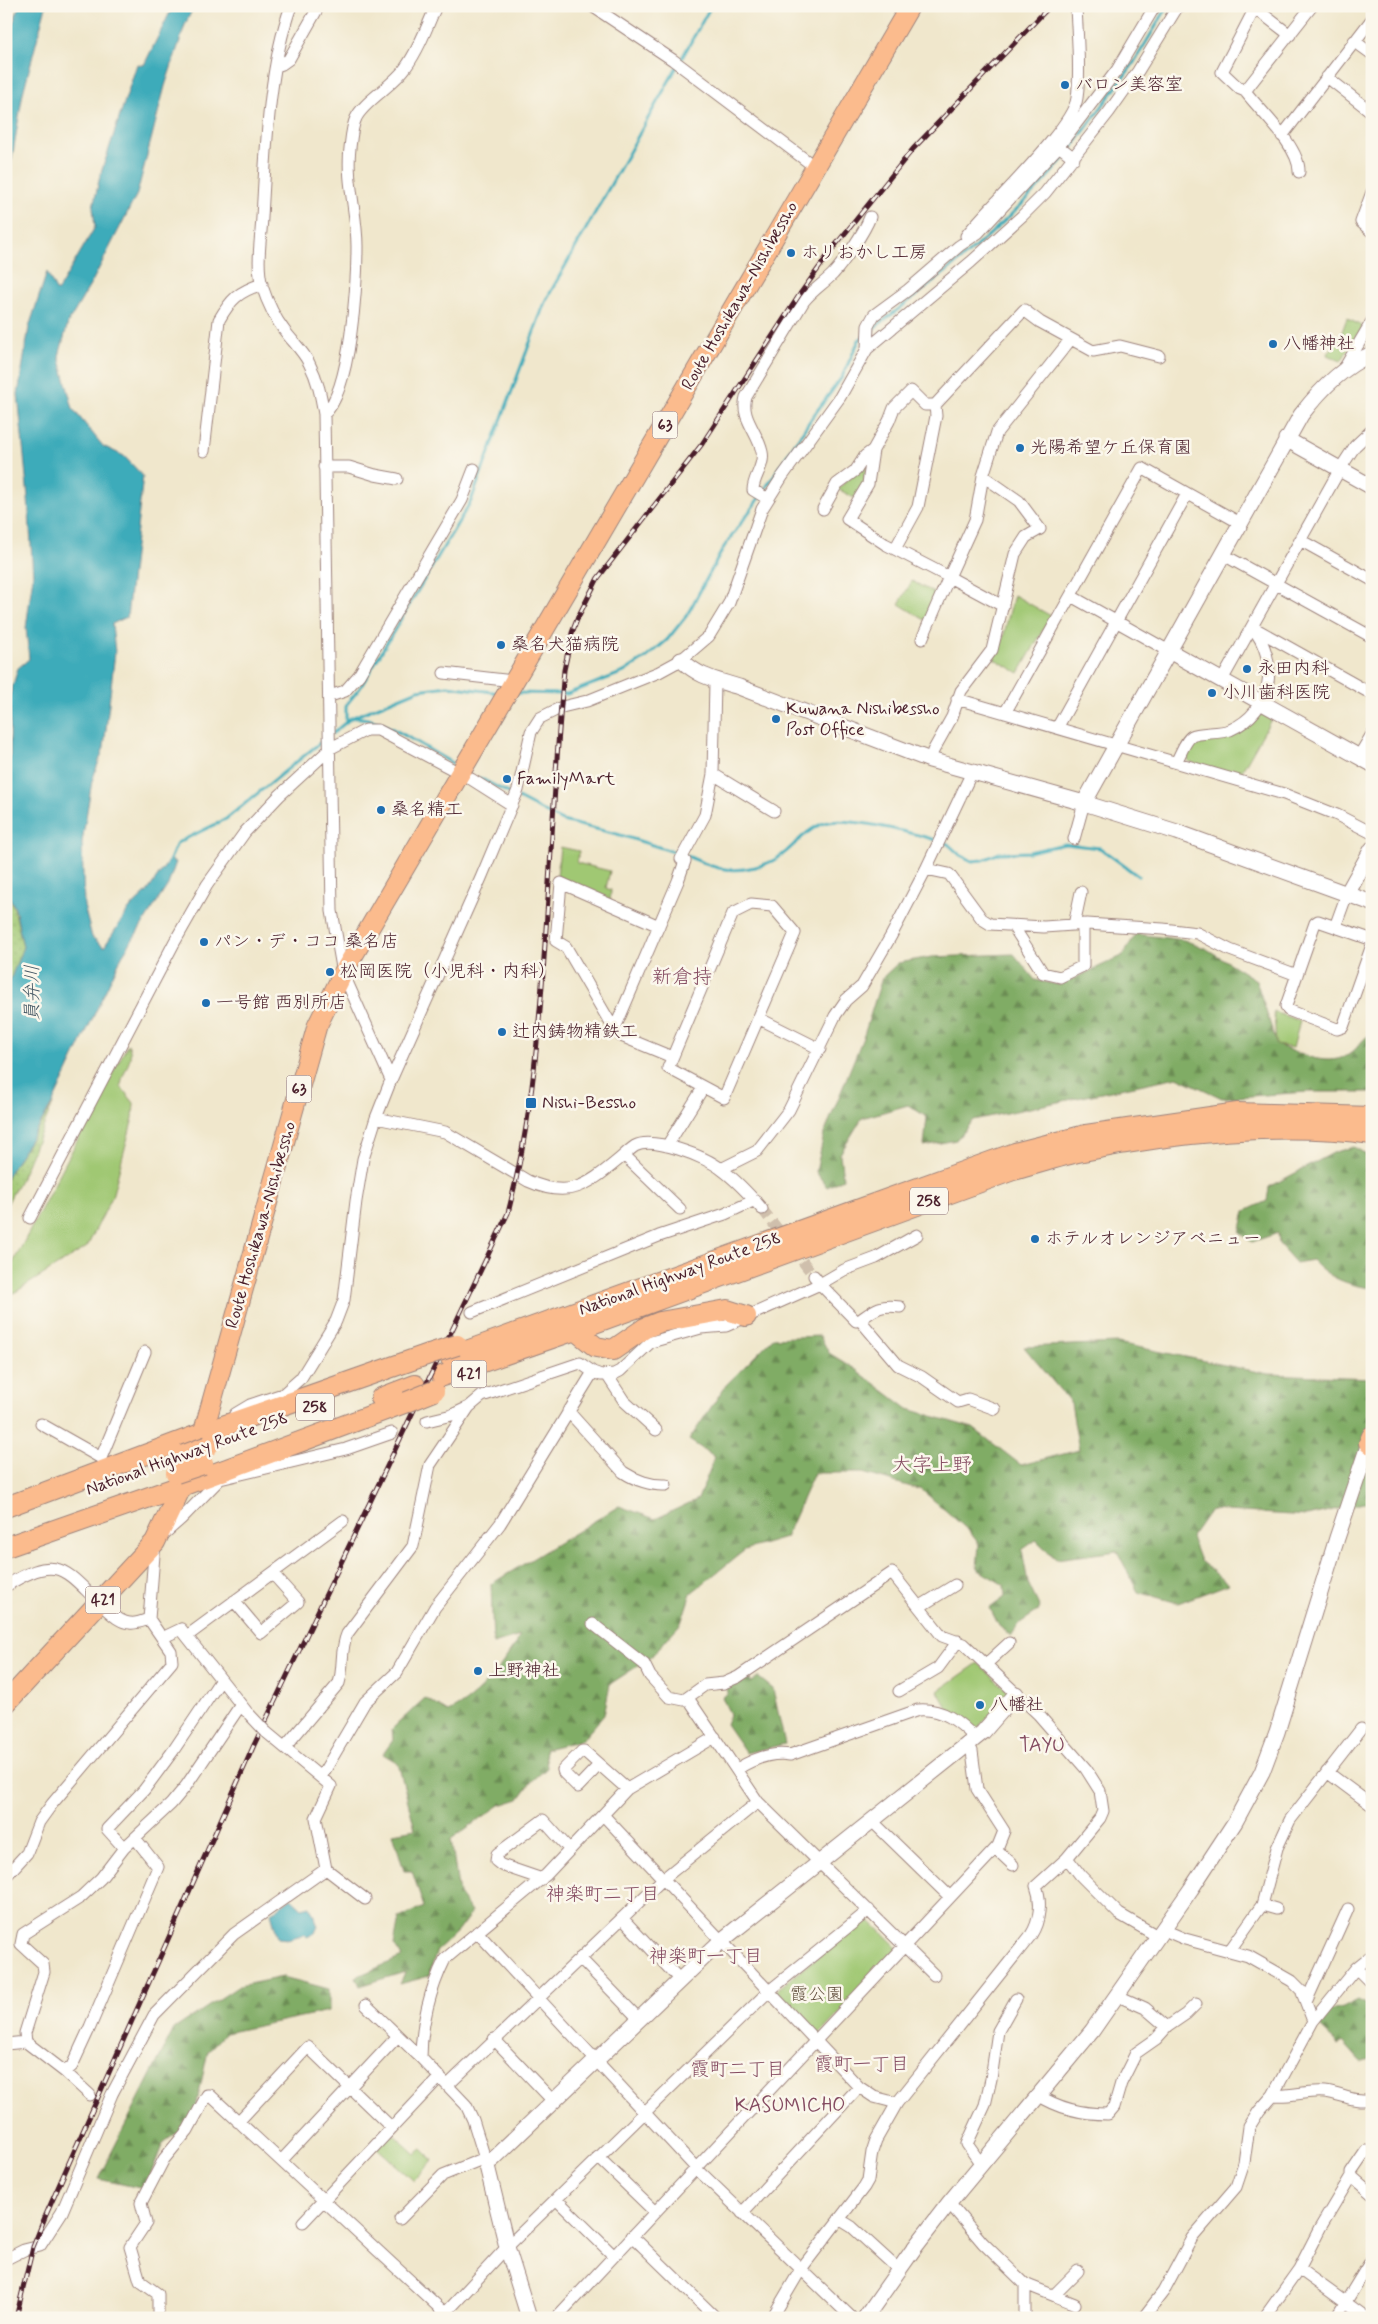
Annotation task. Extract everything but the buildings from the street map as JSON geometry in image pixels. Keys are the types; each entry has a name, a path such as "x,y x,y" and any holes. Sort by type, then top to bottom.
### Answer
{"highway":[{"name":"National Highway Route 258","path":"418,1377 438,1384 504,1346 1006,1156 1086,1134 1238,1113 1372,1117"},
{"name":"National Highway Route 258","path":"6,1534 181,1471 205,1448 418,1377 453,1351 504,1346 575,1330 1013,1170 1082,1151 1220,1132 1345,1130 1372,1134"},
{"path":"1345,1130 1372,1143"},
{"path":"575,1330 596,1348 613,1350 645,1328 660,1322 727,1310 746,1316"},
{"path":"6,1546 181,1471 418,1377"},
{"path":"6,1507 104,1464 205,1448"},
{"name":"421","path":"6,1703 100,1604 155,1542 181,1471 205,1448"},
{"name":"National Highway Route 258","path":"6,1519 181,1471"}],"main road":[{"name":"Route Hoshikawa-Nishibessho","path":"205,1448 315,1035 343,973 910,6"}],"street":[{"path":"291,6 283,28 276,66 265,160 260,265 262,284 270,306 283,329 309,362 319,384 324,414 331,748 332,911 343,973 390,1080"},
{"path":"276,66 289,59 319,6"},
{"path":"324,414 330,409 338,393 346,361 354,300 357,245 349,169 350,148 356,118 406,68 419,46 436,6"},
{"path":"592,6 679,65 815,167"},
{"path":"959,246 980,219 1046,148 1070,114 1077,99 1076,6"},
{"path":"867,346 868,326 874,315 908,290 959,246 978,233 1060,147 1117,70 1155,6"},
{"path":"205,1448 250,1405 283,1394 301,1378 329,1334 344,1300 363,1159 376,1118 390,1080 482,878 518,791 531,732 540,718 562,707 587,701 659,672 681,660 709,636 720,619 738,580 762,509 828,416 867,346 1022,216 1120,98 1178,6"},
{"path":"1245,91 1312,6"},
{"path":"1290,35 1255,8 1222,72 1240,89 1245,91 1282,136 1297,156 1299,172"},
{"path":"1282,136 1372,19"},
{"path":"1354,41 1372,54"},
{"path":"1327,77 1369,110 1372,106"},
{"path":"1060,147 1072,157"},
{"path":"1372,192 1361,222 1372,232"},
{"path":"768,499 753,490 753,485 762,464 762,452 745,414 744,404 746,397 804,301 812,290 833,274 862,234 870,217"},
{"path":"204,451 218,320 228,303 243,290 262,284"},
{"path":"934,405 1024,310 1040,322 1094,351 1120,346 1159,356"},
{"path":"1344,370 1372,321"},
{"path":"922,640 975,520 983,476 997,432 1071,339"},
{"path":"1074,839 1084,803 1286,439 1309,404 1344,370 1356,361 1372,354"},
{"path":"934,405 925,404 911,391 894,408 873,450 868,484 847,519 895,549 1003,606"},
{"path":"895,549 918,507 936,416 934,405"},
{"path":"1222,680 1340,469 1355,446 1372,430"},
{"path":"1286,439 1372,487"},
{"path":"823,508 837,484 856,470 865,456 873,450"},
{"path":"324,468 349,467 397,479"},
{"path":"1006,713 1142,468 1240,523"},
{"path":"330,696 345,691 359,674 462,500 474,469"},
{"path":"930,760 952,717 957,699 992,650 1015,554 1026,537 1040,529 1019,502 983,476"},
{"path":"1057,728 1187,494"},
{"path":"1300,540 1372,580"},
{"path":"1222,554 1372,637"},
{"path":"1071,596 1365,760 1372,734"},
{"path":"1252,627 1372,694"},
{"path":"1176,762 1190,738 1194,735 1211,734 1231,729 1250,716 1260,702 1268,686 1269,665 1263,641 1252,627"},
{"path":"681,660 691,669 715,682 738,687 930,760 1084,803 1177,832 1372,903"},
{"path":"444,673 513,682"},
{"path":"615,1028 659,926 683,857 705,815 714,774 715,682"},
{"path":"957,699 1289,796 1337,815 1372,833"},
{"path":"30,1218 92,1095 207,885 245,832 279,796 331,748 366,730 378,730 463,770 470,779 512,804"},
{"path":"721,1169 757,1151 789,1110 835,1016 846,1000 862,986 926,869 972,772"},
{"path":"714,774 774,811"},
{"path":"1335,927 1346,894 1372,849"},
{"path":"926,869 949,874 985,922 990,924 1044,927 1079,924 1163,928 1197,933 1230,950 1297,975"},
{"path":"659,926 561,883 556,941 566,947 621,1036 672,1057"},
{"path":"1012,926 1043,973 1060,977 1083,966 1079,924 1081,892"},
{"path":"751,904 772,906 795,933 724,1098 668,1068 672,1057 734,913 751,904"},
{"path":"1318,921 1370,939 1372,944 1343,1027 1337,1029 1288,1010 1286,1006 1314,924 1318,921"},
{"path":"758,1018 820,1049"},
{"path":"667,1146 703,1088"},
{"path":"376,1118 445,1132 528,1181 550,1188 572,1190 582,1186 594,1180 624,1155 642,1144 652,1143 667,1146 709,1161 721,1169 758,1204 659,1236 472,1312"},
{"path":"624,1155 680,1209"},
{"path":"285,1747 339,1683 342,1670 342,1649 347,1634 414,1546 430,1465 470,1407 482,1396 580,1363 601,1376 620,1371 651,1342 701,1328 726,1326 817,1280 876,1258 917,1235"},
{"path":"817,1280 856,1320 860,1320 898,1365 922,1377 958,1402 968,1398 995,1409"},
{"path":"860,1320 876,1308 886,1305 900,1307"},
{"path":"41,1424 104,1464 145,1352"},
{"path":"321,1777 365,1702 397,1672 435,1607 500,1524 593,1372"},
{"path":"607,1375 624,1401 656,1430"},
{"path":"428,1421 452,1415 470,1407"},
{"path":"568,1411 623,1472 658,1486 666,1485"},
{"path":"6,1876 27,1853 39,1822 52,1804 172,1662 171,1651 148,1619 155,1542 181,1519 220,1479 346,1449 392,1433"},
{"path":"865,2318 898,2270 949,2203 1118,1996 1235,1822 1262,1772 1277,1732 1337,1538 1371,1444"},
{"path":"187,1636 343,1521"},
{"path":"6,1586 28,1572 50,1568 69,1573 100,1604 125,1622 132,1624 148,1619"},
{"path":"593,1624 644,1664 650,1676 669,1697 679,1700 688,1698 704,1686 724,1683 738,1677 892,1573 942,1636 964,1644 1038,1714 1086,1769 1100,1791 1103,1811 1100,1818 1067,1858 1036,1886 1039,1907 1032,1935 897,2103 874,2146 868,2180 801,2269 772,2318"},
{"path":"234,1601 261,1633 298,1602 273,1574"},
{"path":"919,1607 955,1585"},
{"path":"162,1638 181,1628 244,1710 266,1732 331,1786 316,1818 326,1869 365,1899"},
{"path":"900,1691 938,1668 958,1641"},
{"path":"985,1665 1009,1642"},
{"path":"124,1848 106,1829 144,1790 173,1751 220,1680"},
{"path":"400,2219 448,2172 485,2160 492,2160 721,1940 971,1741 992,1723 1016,1694"},
{"path":"688,1698 758,1802 934,1975"},
{"path":"26,2042 25,2033 44,1972 43,1964 21,1944 24,1934 82,1897 102,1878 124,1848 171,1804 244,1710"},
{"path":"556,2318 996,1849 1004,1831 977,1789 971,1741 967,1730 935,1710 918,1710 790,1755 777,1753 746,1763 737,1769"},
{"path":"1230,1950 1262,1905 1284,1830 1361,1729"},
{"path":"421,2058 423,2026 439,1972 448,1956 542,1879 604,1816 627,1789 715,1737"},
{"path":"599,1765 627,1789"},
{"path":"1327,1772 1370,1804"},
{"path":"303,2222 392,2128 494,2039 663,1879 758,1802"},
{"path":"604,1816 859,2087 874,2097 897,2103"},
{"path":"542,1879 500,1865 496,1861 497,1854 543,1820 570,1850"},
{"path":"871,1820 950,1897"},
{"path":"65,2072 72,2066 90,2027 158,1867 136,1838"},
{"path":"996,1849 1013,1865"},
{"path":"1067,1858 1119,1914 1162,1933 1248,1956 1292,1981 1301,1990 1313,2021"},
{"path":"6,2259 24,2250 40,2246 62,2212 112,2094 154,2015 234,1934 326,1869"},
{"path":"1262,1905 1276,1909"},
{"path":"1306,2002 1348,1909"},
{"path":"158,2318 158,2294 140,2281 130,2247 146,2223 141,2202 164,2159 188,2130 207,2095 210,2095 282,2160 443,2315 507,2247 769,1991 869,1910"},
{"path":"622,1918 680,1980"},
{"path":"477,1932 696,2168 852,2318"},
{"path":"1143,2318 1163,2292 1192,2238 1236,2187 1244,2163 1250,2127 1259,2111 1273,2095 1313,2021 1356,1968 1372,1955"},
{"path":"580,1958 639,2019"},
{"path":"1356,1968 1372,1984"},
{"path":"1118,1996 1145,2008 1167,2027"},
{"path":"982,2164 967,2144 985,2105 998,2031 1016,1999"},
{"path":"1038,2096 1056,2105 1095,2114 1108,2114 1114,2107 1121,2083 1136,2053 1156,2039 1167,2027 1186,2014 1196,2004"},
{"path":"366,2005 460,2097 470,2111 485,2160 507,2247 529,2318"},
{"path":"282,2160 397,2037"},
{"path":"494,2039 554,2102"},
{"path":"6,2044 26,2042 65,2072 90,2095"},
{"path":"238,2122 308,2047 392,2128"},
{"path":"742,2212 859,2087"},
{"path":"1273,2095 1282,2096 1317,2091 1328,2092 1355,2100 1372,2099"},
{"path":"1264,2318 1300,2269 1320,2228 1351,2173 1366,2151"},
{"path":"598,2157 655,2212"},
{"path":"1351,2176 1372,2194"},
{"path":"556,2199 614,2256"},
{"path":"949,2203 982,2242 1025,2284 1038,2291 1076,2304"},
{"path":"839,2219 852,2228 898,2270"},
{"path":"632,2236 709,2315"},
{"path":"1336,2318 1372,2259"},
{"path":"1300,2269 1367,2318"},
{"path":"1054,2295 1078,2271"},
{"path":"1025,2284 1025,2318"}],"green space":[{"path":"1347,318 1363,327 1341,361 1327,355 1340,337"},
{"path":"867,461 864,483 854,498 838,489"},
{"path":"912,581 936,594 925,620 899,604"},
{"path":"1014,595 1051,616 1019,673 993,658 1002,642"},
{"path":"1265,712 1273,716 1239,776 1189,762 1186,755 1194,742 1222,738"},
{"path":"560,847 579,851 577,863 610,871 606,888 611,890 610,902 557,876"},
{"path":"6,891 14,908 23,947 6,990"},
{"path":"1136,934 1184,940 1207,949 1256,980 1277,1045 1314,1058 1334,1060 1352,1052 1372,1034 1372,1092 1307,1092 1222,1098 1177,1077 973,1120 956,1140 924,1146 927,1117 908,1105 862,1118 840,1154 843,1179 827,1187 816,1172 824,1134 864,1035 882,978 898,963 931,957 1014,954 1035,980 1060,985 1122,956"},
{"path":"1274,1012 1300,1021 1293,1048 1276,1045"},
{"path":"128,1044 130,1055 121,1087 134,1103 133,1118 112,1197 87,1247 6,1298 6,1276"},
{"path":"53,1104 24,1172 6,1206 6,1178"},
{"path":"1354,1147 1366,1154 1372,1167 1372,1288 1339,1280 1325,1272 1312,1260 1296,1263 1279,1244 1278,1233 1252,1242 1240,1233 1245,1211 1267,1201 1269,1187 1335,1152"},
{"path":"820,1336 829,1353 855,1369 908,1409 973,1428 1021,1465 1079,1450 1071,1403 1024,1347 1118,1343 1268,1374 1372,1378 1372,1501 1307,1516 1210,1510 1191,1537 1200,1561 1229,1584 1178,1603 1138,1592 1117,1551 1056,1559 1036,1540 1022,1550 1028,1583 1040,1608 1020,1623 1011,1636 999,1626 990,1608 1005,1597 1004,1585 977,1569 979,1544 969,1531 922,1490 863,1473 814,1473 785,1538 745,1550 691,1593 681,1623 650,1658 610,1684 604,1715 582,1740 545,1749 547,1768 532,1781 519,1799 500,1805 451,1839 459,1894 472,1912 457,1932 437,1950 429,1976 400,1984 405,1972 360,1986 356,1977 402,1957 394,1945 399,1918 424,1907 412,1871 404,1871 393,1833 415,1829 398,1763 383,1754 393,1740 392,1729 425,1698 448,1712 460,1706 489,1680 520,1636 493,1644 491,1584 619,1506 655,1519 698,1499 715,1457 689,1440 726,1385 773,1338"},
{"path":"978,1663 1007,1690 1008,1695 977,1729 958,1720 938,1691"},
{"path":"745,1677 752,1682 758,1677 773,1689 785,1744 746,1753 726,1724 730,1714 722,1698 728,1693 726,1685"},
{"name":"霞公園","path":"866,1917 900,1950 816,2038 772,1994"},
{"path":"283,1977 329,1989 329,2011 225,2033 208,2051 193,2121 163,2143 145,2189 98,2179 174,2029 239,1986"},
{"path":"1358,2000 1372,2007 1372,2060 1361,2062 1343,2042 1339,2045 1317,2024 1326,2012 1343,2008"},
{"path":"391,2132 415,2154 422,2149 433,2160 414,2181 377,2148"}],"water":[{"path":"19,6 46,6 23,93 11,164 6,181 6,43"},
{"name":"員弁川","path":"173,6 194,6 185,25 165,86 137,194 92,282 68,323 59,356 73,409 103,446 124,456 143,476 127,617 112,624 115,652 104,747 92,781 82,842 84,906 92,937 104,947 129,909 147,892 169,860 176,862 168,885 122,956 52,1104 6,1178 6,991 23,947 15,908 6,890 6,757 10,760 10,695 18,668 29,659 26,628 33,576 18,394 29,327 47,272 57,292 95,227 93,207 100,176 137,64 144,65"},
{"path":"291,1898 302,1908 310,1906 318,1926 315,1933 307,1937 305,1934 288,1939 278,1938 271,1913"}],"waterway":[{"path":"346,722 346,705 360,688 471,501 545,302 711,6"},
{"path":"1070,150 1133,64 1168,6"},
{"path":"870,331 974,249 1023,203 1066,155"},
{"path":"763,492 811,419 842,377 859,340 863,337"},
{"path":"516,693 567,694 624,672 647,657 667,640 687,615 724,547 759,498"},
{"path":"333,733 351,718 418,690 448,686 500,693"},
{"path":"355,718 377,722 390,728 452,763"},
{"path":"169,862 177,843 226,819 326,738"},
{"path":"480,778 562,821 617,834 681,854"},
{"path":"687,856 719,868 737,870 755,867 773,861 814,828 824,823 835,821 880,826 936,840"},
{"path":"942,842 948,844 960,855 972,861 983,860 999,853 1029,852 1065,844 1100,848 1138,876"}],"tunnel":[{"path":"762,1209 814,1276"}],"railway":[{"path":"16,2318 33,2247 45,2217 254,1745 508,1213 522,1150 536,1054 564,670 572,633 578,617 598,578 702,444 800,294 834,247 913,149 1050,6"}],"place":[{"name":"バロン美容室","path":"1065,85"},
{"name":"ホリおかし工房","path":"791,253"},
{"name":"八幡神社","path":"1273,344"},
{"name":"光陽希望ケ丘保育園","path":"1020,448"},
{"name":"桑名犬猫病院","path":"501,645"},
{"name":"永田内科","path":"1247,669"},
{"name":"小川歯科医院","path":"1212,693"},
{"name":"Kuwana Nishibessho Post Office","path":"776,719"},
{"name":"FamilyMart","path":"507,779"},
{"name":"桑名精工","path":"381,810"},
{"name":"パン・デ・ココ 桑名店","path":"204,942"},
{"name":"松岡医院（小児科・内科）","path":"330,972"},
{"name":"一号館 西別所店","path":"206,1003"},
{"name":"辻内鋳物精鉄工","path":"502,1032"},
{"name":"Nishi-Bessho","path":"531,1103"},
{"name":"ホテルオレンジアベニュー","path":"1035,1239"},
{"name":"上野神社","path":"478,1671"},
{"name":"八幡社","path":"980,1705"}],"district":[{"name":"新倉持","path":"682,977"},
{"name":"大字上野","path":"932,1465"},
{"name":"TAYU","path":"1042,1745"},
{"name":"神楽町二丁目","path":"603,1894"},
{"name":"神楽町一丁目","path":"706,1956"},
{"name":"霞町一丁目","path":"862,2064"},
{"name":"霞町二丁目","path":"738,2069"},
{"name":"KASUMICHO","path":"790,2105"}]}
